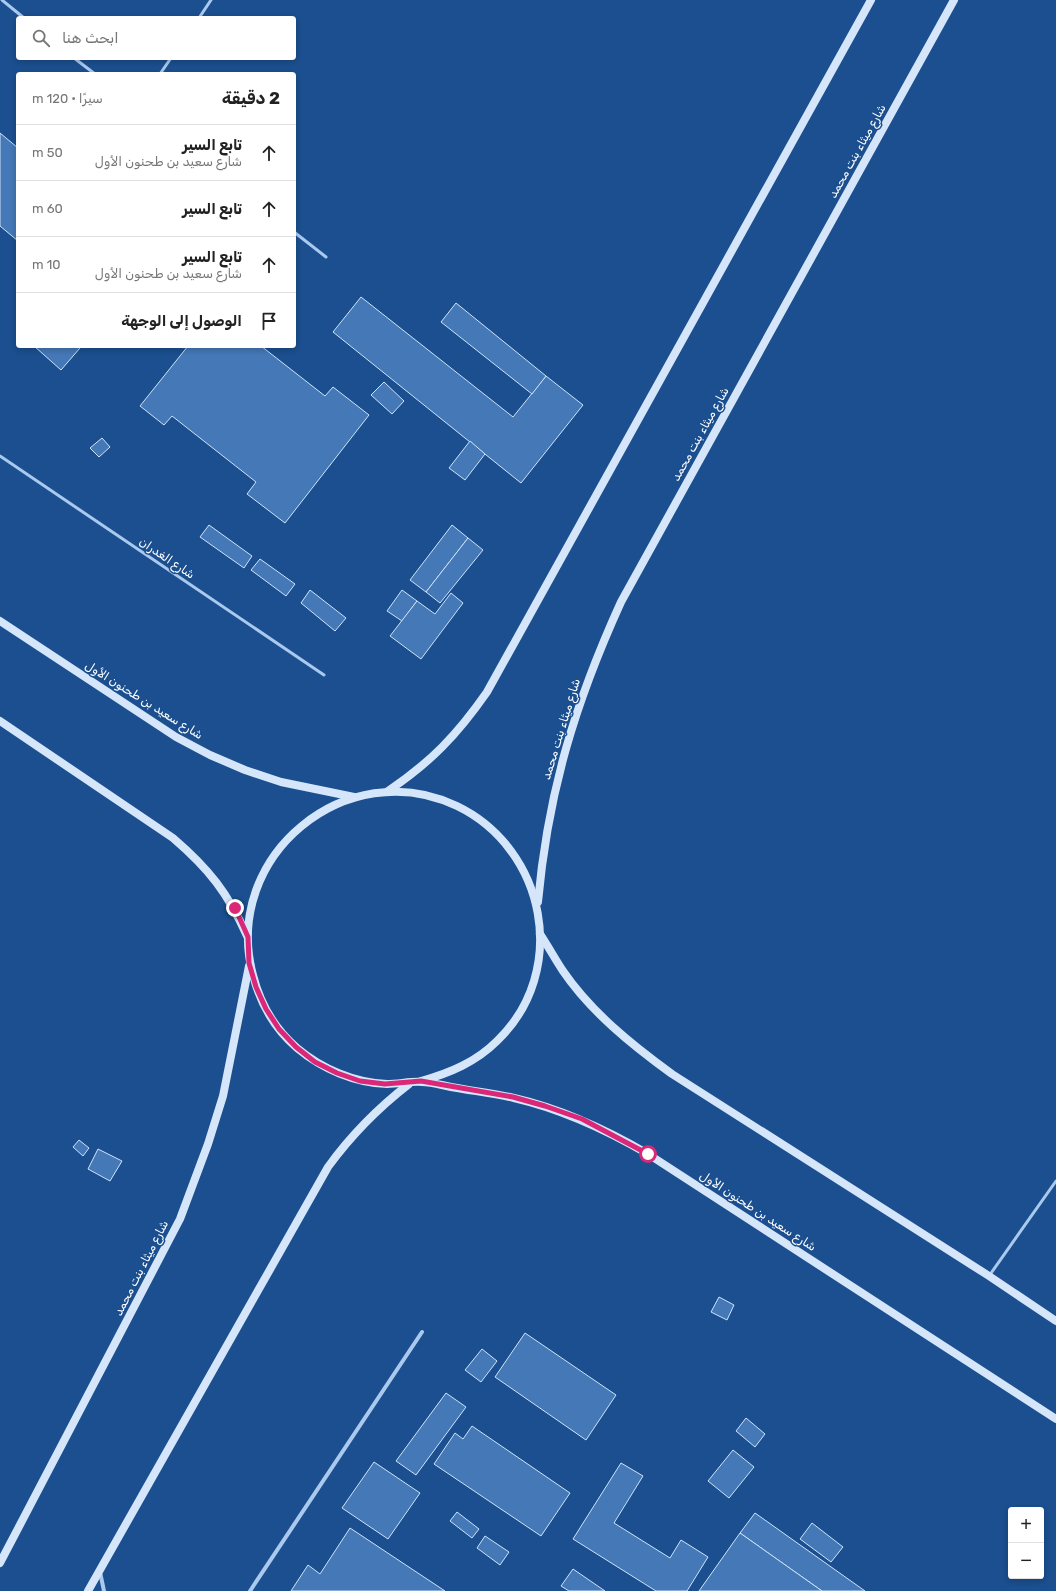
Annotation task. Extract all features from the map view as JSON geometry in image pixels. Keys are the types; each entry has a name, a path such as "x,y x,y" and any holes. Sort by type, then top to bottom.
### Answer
{"main road":[{"path":"388,791 416,771 443,748 466,722 488,692 871,0"},
{"name":"شارع ميثاء بنت محمد","path":"538,907 542,855 564,751 591,672 621,602 954,0"},
{"name":"شارع سعيد بن طحنون الأول","path":"0,621 176,737 210,755 245,770 281,782 355,797"},
{"path":"0,721 172,838 197,858 217,882 235,908 248,937"},
{"path":"388,791 417,793 445,800 472,813 489,827 514,854 529,879 538,907 540,934 538,963 530,991 517,1018 498,1041 475,1059 450,1073 409,1084 385,1084 360,1081 337,1073 315,1062 296,1047 283,1034 266,1009 256,987 249,963 248,937 250,914 256,891 265,869 278,849 294,832 312,817 332,805 355,797 388,791"},
{"path":"540,934 564,972 593,1007 644,1054 672,1074 989,1276 1056,1321"},
{"name":"شارع ميثاء بنت محمد","path":"0,1563 180,1219 208,1144 223,1096 249,963"},
{"name":"شارع سعيد بن طحنون الأول","path":"421,1081 513,1097 582,1119 617,1136 654,1158 1056,1419"},
{"path":"88,1591 328,1167 345,1143 365,1121 409,1084"}],"street":[{"path":"250,1591 422,1332"},
{"path":"100,1569 104,1591"}],"lane":[{"path":"2,0 22,16"},
{"path":"200,16 211,0"},
{"path":"77,60 92,72"},
{"path":"161,72 170,60"},
{"path":"296,234 326,257"},
{"name":"شارع الغدران","path":"0,456 324,675"},
{"path":"989,1276 1056,1181"}],"building":[{"path":"0,133 16,146 16,239 0,226"},
{"path":"361,297 513,417 546,376 583,405 521,483 333,332"},
{"path":"456,303 546,376 532,394 441,322"},
{"path":"36,348 80,348 61,370"},
{"path":"186,348 264,348 325,396 333,387 369,415 285,523 247,494 256,482 172,416 164,425 140,406"},
{"path":"384,382 404,401 392,414 371,395"},
{"path":"102,438 110,447 99,457 90,448"},
{"path":"470,441 485,454 465,480 449,468"},
{"path":"209,525 252,556 244,568 200,537"},
{"path":"452,525 468,538 426,592 410,580"},
{"path":"468,538 483,550 440,603 426,592"},
{"path":"260,559 295,584 286,596 251,570"},
{"path":"310,590 346,618 335,631 301,603"},
{"path":"402,590 417,601 402,621 387,611"},
{"path":"451,593 463,603 421,659 390,636 417,601 435,614"},
{"path":"79,1140 89,1148 83,1156 73,1147"},
{"path":"98,1149 122,1161 110,1181 88,1169"},
{"path":"719,1297 734,1305 727,1320 711,1312"},
{"path":"525,1333 616,1395 586,1440 495,1377"},
{"path":"482,1349 497,1361 481,1382 465,1370"},
{"path":"446,1393 466,1407 416,1475 396,1461"},
{"path":"746,1418 765,1434 755,1447 736,1431"},
{"path":"472,1426 570,1493 541,1536 434,1464 455,1433 463,1439"},
{"path":"733,1450 754,1467 729,1498 708,1481"},
{"path":"374,1462 420,1493 388,1539 342,1508"},
{"path":"621,1463 643,1476 614,1523 670,1558 681,1540 708,1557 687,1591 656,1591 573,1539"},
{"path":"457,1512 479,1529 472,1538 450,1521"},
{"path":"755,1513 865,1591 822,1591 740,1533"},
{"path":"812,1523 843,1547 831,1562 800,1539"},
{"path":"350,1528 445,1591 291,1591 308,1565 320,1574"},
{"path":"740,1533 822,1591 699,1591"},
{"path":"485,1536 509,1552 500,1565 477,1548"},
{"path":"573,1569 605,1591 569,1591 561,1586"}],"route":[{"path":"235,908 248,937 249,963 256,987 266,1009 279,1029 296,1047 315,1062 337,1073 360,1081 385,1084 409,1084 421,1081 513,1097 582,1119 617,1136 648,1154"}]}
